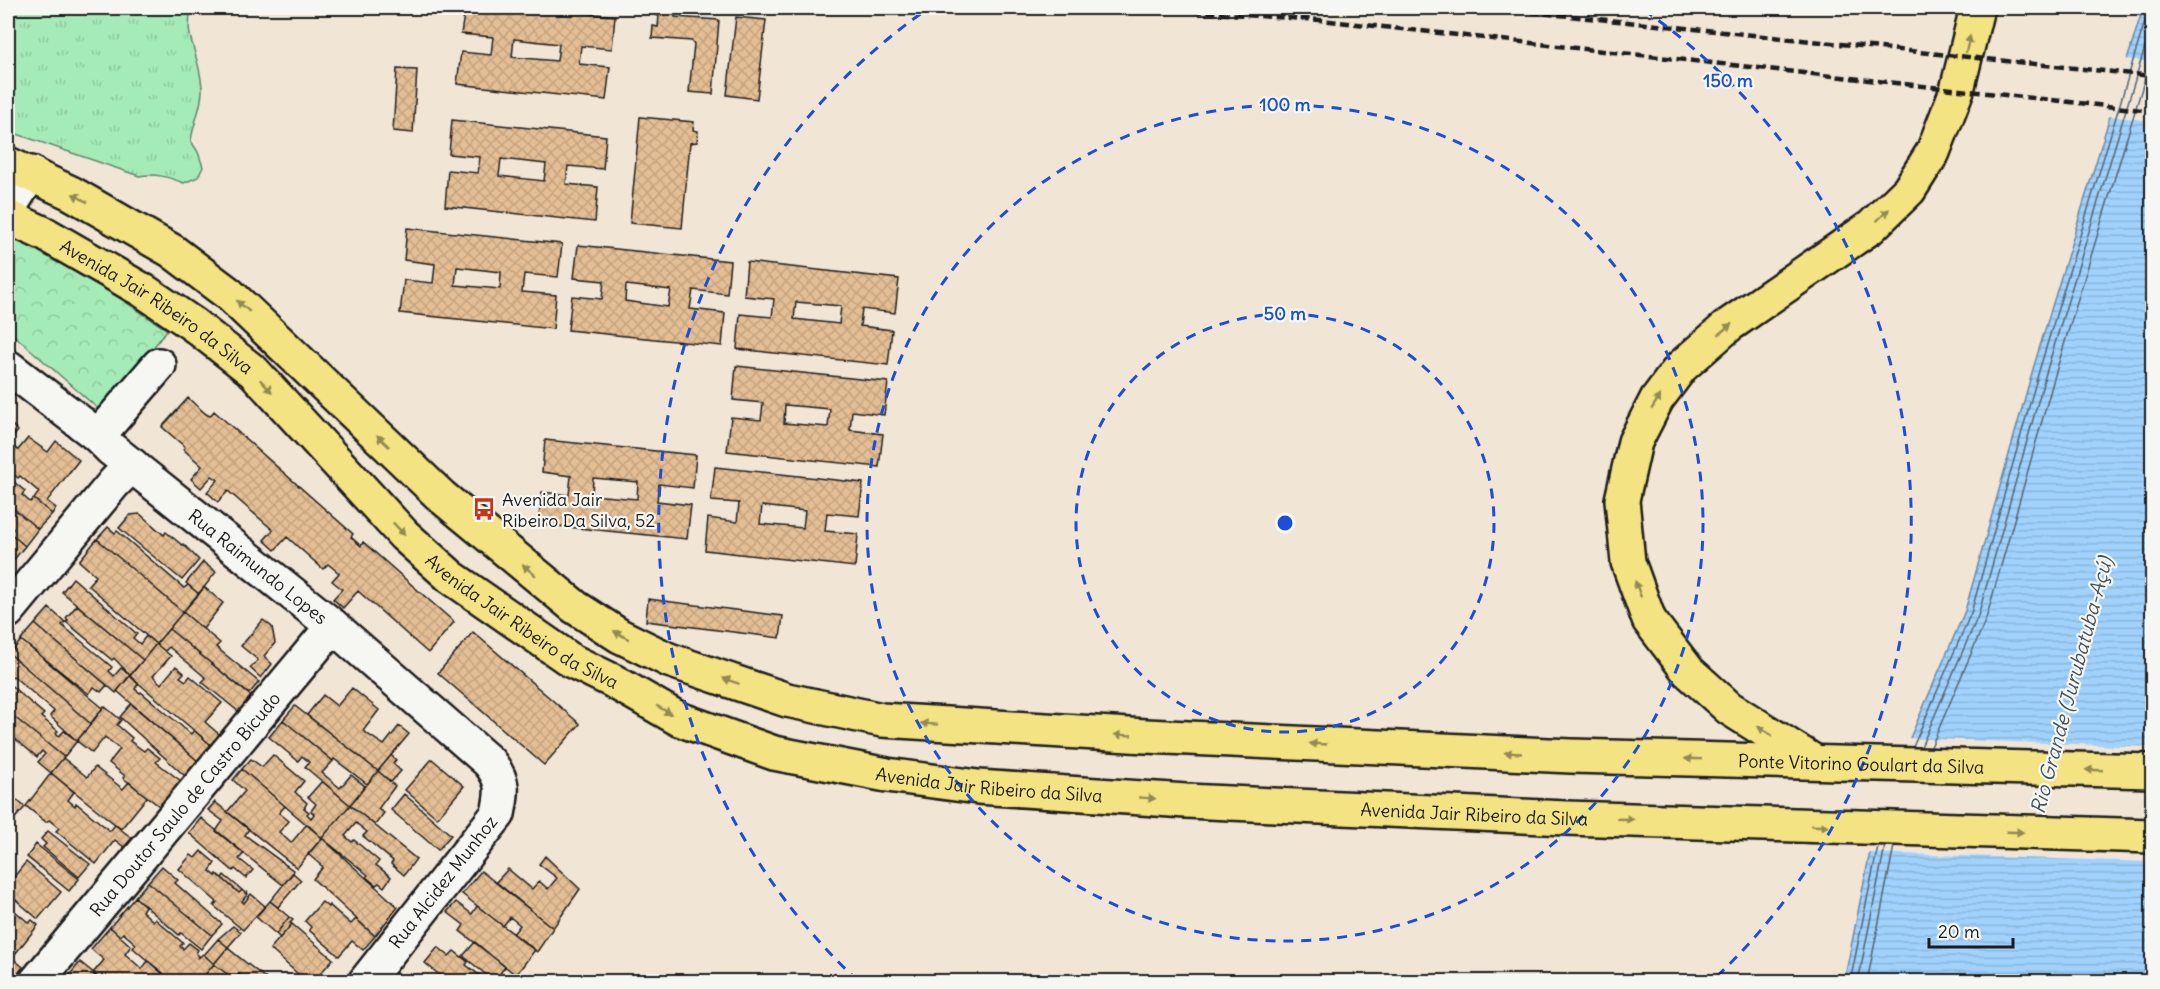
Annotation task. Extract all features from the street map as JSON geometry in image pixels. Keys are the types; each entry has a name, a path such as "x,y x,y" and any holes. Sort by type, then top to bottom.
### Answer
{"main road":[{"path":"1814,762 1729,708 1688,671 1649,620 1628,562 1622,500 1635,442 1657,399 1681,367 1729,325 1871,226 1909,190 1933,152 1957,90 1977,8"},
{"path":"19,168 71,193 172,251 230,294 442,497 535,575 575,607 620,636 669,660 655,671 639,678 629,681 613,681"},
{"name":"Avenida Jair Ribeiro da Silva","path":"8,217 45,234 144,291 203,332 254,372 404,535 451,577 572,661 680,719 774,753 887,775 978,787 1186,801 1566,818 2152,836"},
{"name":"Ponte Vitorino Goulart da Silva","path":"669,660 786,700 882,720 1146,736 1571,756 2152,771"}],"street":[{"path":"8,209 19,168"},
{"path":"98,436 159,365"},
{"name":"Rua Raimundo Lopes","path":"8,367 98,436 333,626 489,762 500,775"},
{"path":"8,611 114,483 132,465"},
{"name":"Rua Doutor Saulo de Castro Bicudo","path":"36,981 333,626"},
{"name":"Rua Alcidez Munhoz","path":"365,981 498,813 502,791 500,775"}],"green space":[{"path":"8,8 209,8 190,11 189,26 202,83 201,103 191,141 203,167 198,177 184,183 162,176 139,176 8,131"},
{"path":"15,237 52,253 167,330 103,413 8,330 8,246"}],"water":[{"name":"Rio Grande (Jurubatuba-Açú)","path":"2143,8 2152,8 2152,981 1844,982 1878,812 1965,611 2033,369"}],"pier":[{"path":"2125,59 2152,62 2152,121 2107,116"},
{"path":"1907,738 2152,747 2152,862 1867,853 1875,811"}],"building":[{"path":"465,8 534,8 615,16 612,49 581,46 579,64 610,67 606,100 457,84 461,52 491,55 493,37 461,34","holes":["514,39 559,44 557,61 512,57"]},
{"path":"656,10 675,12 675,17 719,20 713,94 689,92 694,44 692,41 652,38 653,26 658,27 659,16 655,15"},
{"path":"736,17 766,20 757,99 727,95"},
{"path":"397,69 417,70 413,133 393,131"},
{"path":"640,117 694,122 693,130 698,131 697,142 690,143 682,228 630,223"},
{"path":"452,120 606,136 603,169 568,166 566,184 598,187 595,222 445,206 448,170 478,173 480,157 449,154","holes":["501,159 546,164 544,181 499,176"]},
{"path":"407,228 562,244 558,277 524,274 522,292 556,295 553,329 400,313 404,280 433,283 435,264 404,260","holes":["457,267 501,272 500,289 455,285"]},
{"path":"578,245 730,261 727,294 693,290 690,309 725,313 722,346 568,330 572,296 602,299 604,281 574,278","holes":["626,285 671,290 668,307 625,301"]},
{"path":"747,262 899,279 895,313 862,309 860,326 892,330 888,365 737,349 740,314 772,317 774,299 744,296","holes":["796,302 841,306 839,324 794,319"]},
{"path":"736,366 888,382 884,415 852,411 850,430 883,434 879,467 727,451 731,417 761,420 763,403 733,400","holes":["785,405 830,409 828,427 784,423"]},
{"path":"188,398 210,416 214,411 353,534 351,537 361,546 363,542 454,622 428,653 358,591 343,608 333,599 342,589 332,581 339,573 328,564 323,569 287,537 275,550 264,540 273,530 228,491 218,502 207,492 218,480 212,476 201,488 191,479 202,466 162,427"},
{"path":"8,421 18,431 8,443"},
{"path":"28,438 48,452 56,441 79,460 47,501 56,508 52,514 34,499 39,492 20,476 18,478 8,470 8,443 18,450"},
{"path":"545,440 696,455 693,488 659,484 657,501 691,505 687,539 538,524 542,492 569,495 571,476 542,472","holes":["593,478 638,482 637,499 592,495"]},
{"path":"715,467 863,483 859,516 827,513 825,531 858,534 855,567 705,550 708,518 737,522 739,503 711,501","holes":["762,506 805,511 803,528 760,524"]},
{"path":"8,477 25,491 22,495 30,502 34,499 52,514 38,529 8,504"},
{"path":"8,504 38,529 25,546 10,533 13,529 8,525"},
{"path":"140,514 164,535 166,532 183,544 199,560 182,580 119,528 130,515"},
{"path":"108,527 115,533 117,531 184,588 188,585 199,594 183,612 97,539"},
{"path":"8,531 25,546 8,567"},
{"path":"97,539 183,612 156,644 88,585 96,576 79,561"},
{"path":"203,562 216,572 199,594 186,583"},
{"path":"73,578 137,634 133,638 140,644 146,636 156,644 143,660 62,592"},
{"path":"204,587 223,603 203,629 183,612"},
{"path":"648,599 783,616 780,638 646,621"},
{"path":"77,605 143,660 130,675 114,658 112,660 66,622 68,620 66,618"},
{"path":"49,608 65,622 62,625 112,667 109,671 114,676 121,668 130,675 116,693 35,624"},
{"path":"183,612 220,643 216,647 259,682 249,694 169,629"},
{"path":"263,620 272,627 275,643 264,656 272,664 261,678 250,668 258,660 241,646"},
{"path":"35,624 107,685 101,692 94,687 89,694 21,640"},
{"path":"169,629 252,697 239,712 202,682 206,678 169,647 165,651 156,644"},
{"path":"473,632 580,724 544,765 438,673"},
{"path":"21,640 103,708 91,724 10,654"},
{"path":"156,644 171,656 153,676 161,684 176,666 184,673 180,677 186,681 190,676 222,703 205,722 220,735 211,745 130,676"},
{"path":"10,654 91,724 77,741 50,716 54,711 13,676 8,683"},
{"path":"130,676 138,684 135,689 191,734 194,730 211,745 198,761 117,691"},
{"path":"8,683 44,714 41,717 58,731 56,733 59,736 64,731 77,741 64,757 8,712"},
{"path":"352,688 379,710 363,731 384,745 399,726 409,734 378,771 307,715 323,695 337,706"},
{"path":"131,704 198,761 185,776 120,717"},
{"path":"104,706 121,720 117,725 132,738 130,741 144,751 147,748 160,758 156,762 181,781 159,806 123,778 125,776 109,763 120,749 105,737 92,753 77,741"},
{"path":"295,706 378,771 367,784 334,759 333,761 283,720"},
{"path":"8,712 64,757 51,773 38,762 45,754 42,751 37,757 8,733"},
{"path":"283,720 333,761 322,773 340,788 351,775 365,786 350,805 305,767 309,762 302,756 298,761 269,737"},
{"path":"273,755 304,781 295,792 307,803 304,808 309,812 307,814 311,818 314,814 311,811 316,804 308,797 322,781 350,805 322,838 242,769 251,759 262,767"},
{"path":"391,755 396,760 393,763 401,771 391,782 378,771"},
{"path":"63,758 87,777 95,767 123,789 129,782 147,797 121,829 51,773"},
{"path":"432,759 464,786 437,818 405,790"},
{"path":"242,769 285,806 279,813 289,821 279,832 291,843 307,824 322,838 297,868 227,812 245,791 233,780"},
{"path":"378,771 395,786 378,809 384,813 375,825 350,805"},
{"path":"51,773 74,792 68,800 75,806 76,803 110,831 115,825 132,838 124,847 115,840 96,864 56,831 59,828 49,820 46,822 26,806"},
{"path":"404,794 451,835 438,850 391,810"},
{"path":"12,796 25,807 8,826 8,801"},
{"path":"215,802 249,829 245,835 294,871 283,885 216,831 223,821 208,810"},
{"path":"350,805 416,859 404,875 391,864 393,861 363,836 367,832 356,823 345,836 352,842 354,840 379,861 376,865 391,877 384,887 379,883 376,885 366,877 368,875 322,838"},
{"path":"201,818 244,853 239,859 253,870 246,878 235,869 233,871 189,833"},
{"path":"48,831 90,864 79,877 43,847 46,844 41,839"},
{"path":"322,838 398,907 375,936 313,879 323,867 308,854"},
{"path":"36,844 79,879 69,891 27,857"},
{"path":"201,851 215,863 210,871 216,876 217,874 239,893 242,890 246,894 247,892 248,894 242,901 244,903 251,894 265,906 243,930 214,906 217,902 179,869 191,855 195,858"},
{"path":"545,856 580,889 553,928 496,882 508,869 532,889 539,881 548,889 557,878 539,864"},
{"path":"26,862 61,892 38,919 8,893 8,884"},
{"path":"162,866 178,880 175,883 222,924 212,935 148,882"},
{"path":"481,871 553,928 537,952 513,934 520,925 510,917 503,926 462,894"},
{"path":"293,873 301,880 278,907 270,901"},
{"path":"224,875 242,890 239,893 222,878"},
{"path":"148,882 212,935 201,949 181,933 179,935 135,897"},
{"path":"135,897 145,906 142,911 183,943 180,946 183,949 189,943 198,950 197,959 203,954 214,964 199,982 172,982 133,948 136,944 123,933 120,936 110,927"},
{"path":"270,901 289,917 276,934 256,917"},
{"path":"322,902 328,907 329,905 351,924 356,919 375,936 363,950 352,941 339,956 309,930 311,927 305,921"},
{"path":"456,902 472,914 477,906 535,950 516,975 460,931 464,925 447,912"},
{"path":"8,905 29,923 32,920 38,925 15,954 8,947"},
{"path":"289,917 293,920 290,923 292,924 280,938 276,934"},
{"path":"292,924 333,959 313,982 307,982 270,949"},
{"path":"233,926 241,932 228,947 218,939"},
{"path":"110,927 131,946 125,954 142,969 148,961 163,973 157,982 104,982 93,973 104,960 91,949"},
{"path":"218,939 228,947 214,964 204,955"},
{"path":"475,942 505,967 494,981 463,956"},
{"path":"228,947 270,982 244,982 245,980 239,974 234,980 214,964"},
{"path":"438,947 449,956 454,951 468,962 466,965 482,977 479,982 448,982 425,963"},
{"path":"8,954 23,967 11,982 8,980"},
{"path":"80,962 101,982 73,982 68,977"},
{"path":"214,964 231,977 227,982 199,982"},
{"path":"417,974 427,982 411,982"}],"railway":[{"path":"1139,8 1320,20 2152,111"},
{"path":"1491,8 2152,76"}],"place":[{"name":"Avenida Jair Ribeiro Da Silva, 52","path":"484,509"}]}
